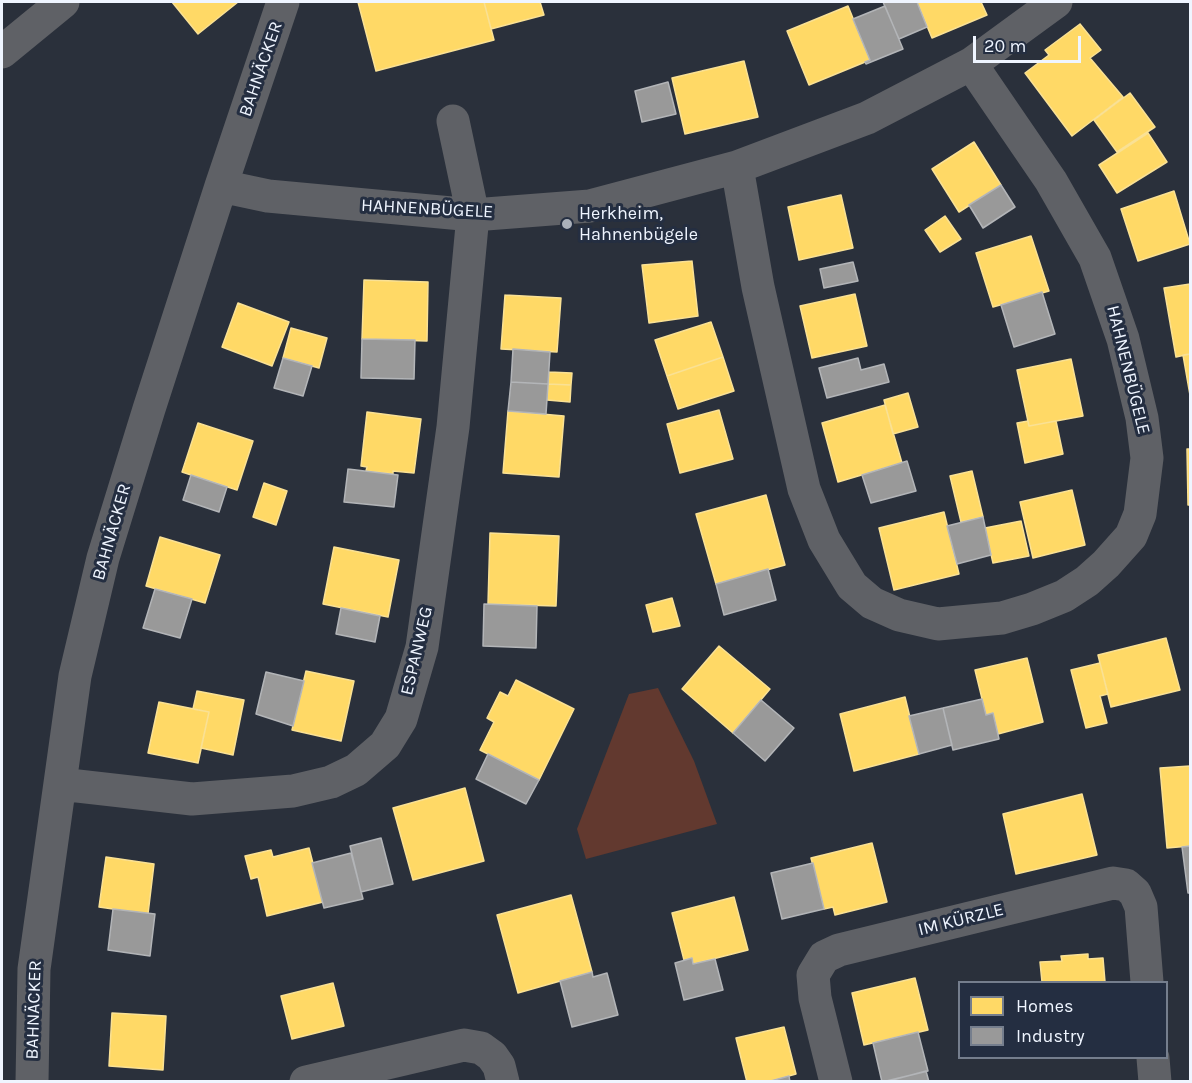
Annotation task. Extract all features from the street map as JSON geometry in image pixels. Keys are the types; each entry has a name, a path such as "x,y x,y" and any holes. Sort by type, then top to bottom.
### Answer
{"street":[{"path":"2,52 63,2"},
{"name":"BAHNÄCKER","path":"32,1082 34,969 75,676 104,558 152,398 220,186 284,2"},
{"name":"HAHNENBÜGELE","path":"220,186 268,196 473,215 590,206 737,167 867,118 972,64 1056,2"},
{"name":"HAHNENBÜGELE","path":"737,167 758,287 804,489 824,540 852,586 872,603 899,615 938,624 1002,618 1064,596 1087,581 1106,564 1131,536 1140,514 1146,469 1147,458 1142,418 1124,339 1095,258 1051,181 972,64"},
{"name":"ESPANWEG","path":"60,784 192,799 293,791 331,782 356,770 385,746 400,719 422,647 453,427 473,215 453,121"},
{"name":"IM KÜRZLE","path":"836,1082 815,998 813,975 824,957 839,950 1113,883 1126,885 1135,893 1142,907 1148,981"},
{"path":"306,1082 464,1045 481,1048 492,1056 499,1066 503,1082"},
{"path":"1153,1059 1155,1082"}],"shaded area":[{"path":"658,688 694,761 717,824 586,859 577,829 629,694"}],"building: Homes":[{"path":"172,2 238,2 198,34"},
{"path":"358,2 484,2 494,40 376,71"},
{"path":"484,2 540,2 544,15 491,29"},
{"path":"917,2 981,2 987,15 932,38"},
{"path":"848,6 870,60 809,85 787,31"},
{"path":"1080,24 1101,50 1090,58 1123,97 1072,136 1025,73 1049,55 1045,50"},
{"path":"744,61 758,117 685,134 672,78"},
{"path":"1130,93 1155,127 1117,152 1094,120"},
{"path":"1148,133 1167,162 1117,193 1099,165"},
{"path":"974,142 1001,185 959,212 932,169"},
{"path":"1174,191 1190,244 1138,261 1121,209"},
{"path":"841,195 853,248 799,260 788,207"},
{"path":"945,216 961,239 940,252 925,230"},
{"path":"1031,236 1049,291 993,307 976,253"},
{"path":"692,261 698,316 649,323 642,265"},
{"path":"364,280 428,282 427,341 362,339"},
{"path":"1190,284 1190,354 1176,357 1164,288"},
{"path":"855,294 867,346 812,358 800,306"},
{"path":"505,295 561,298 557,352 501,349"},
{"path":"238,303 289,322 272,366 222,347"},
{"path":"711,322 723,357 667,376 655,340"},
{"path":"291,328 327,338 319,368 283,358"},
{"path":"1190,354 1190,395 1183,355"},
{"path":"723,357 734,391 678,409 667,376"},
{"path":"1071,359 1083,416 1029,426 1017,370"},
{"path":"549,372 572,373 571,385 548,384"},
{"path":"548,384 571,385 570,402 547,400"},
{"path":"908,393 918,427 893,434 884,400"},
{"path":"885,405 902,463 838,482 822,423"},
{"path":"719,410 733,459 680,473 667,424"},
{"path":"508,411 564,416 559,477 503,473"},
{"path":"367,412 421,419 414,473 393,471 393,474 366,471 367,467 361,466"},
{"path":"1028,421 1029,426 1056,421 1063,454 1025,463 1017,423"},
{"path":"198,423 253,441 237,490 182,472"},
{"path":"1187,449 1190,449 1190,505 1188,505"},
{"path":"972,471 983,517 961,522 950,476"},
{"path":"264,483 287,491 276,525 253,517"},
{"path":"1072,490 1085,545 1033,558 1020,502"},
{"path":"766,495 785,565 716,584 696,514"},
{"path":"944,512 959,574 894,590 879,528"},
{"path":"1021,521 1029,556 993,563 985,528"},
{"path":"490,533 559,536 556,606 488,604"},
{"path":"160,537 220,555 205,603 146,586"},
{"path":"334,547 399,560 388,617 323,604"},
{"path":"672,598 680,626 653,632 646,605"},
{"path":"1166,638 1180,690 1111,707 1098,655"},
{"path":"719,646 770,689 733,733 682,689"},
{"path":"1027,658 1043,722 998,734 993,713 986,715 975,670"},
{"path":"1100,663 1108,694 1100,696 1107,723 1086,728 1071,670"},
{"path":"306,671 354,681 341,741 292,730"},
{"path":"516,680 574,709 539,780 480,750 494,722 487,718 500,692 508,696"},
{"path":"197,691 244,700 233,755 201,748 209,712 193,709"},
{"path":"905,697 919,754 854,771 840,714"},
{"path":"159,702 209,712 198,763 148,753"},
{"path":"1190,766 1190,846 1167,848 1160,768"},
{"path":"465,788 484,861 413,880 393,808"},
{"path":"1082,794 1097,855 1016,874 1003,814"},
{"path":"872,843 887,902 835,915 833,907 824,909 811,858"},
{"path":"309,848 323,902 267,916 258,877 251,879 245,856 271,850 273,857"},
{"path":"106,857 154,864 148,914 99,907"},
{"path":"571,895 592,972 518,993 497,915"},
{"path":"734,897 748,950 693,964 692,958 684,960 672,913"},
{"path":"1088,954 1088,959 1103,958 1105,981 1042,981 1040,962 1062,961 1061,956"},
{"path":"915,978 928,1030 864,1045 852,993"},
{"path":"333,983 344,1026 292,1039 281,996"},
{"path":"112,1013 166,1016 163,1070 109,1066"},
{"path":"784,1027 796,1074 767,1082 747,1082 736,1038"}],"building: Industry":[{"path":"883,2 917,2 927,27 899,39"},
{"path":"885,6 903,49 866,64 865,62 870,60 853,19"},
{"path":"668,82 676,114 642,122 635,91"},
{"path":"1001,185 1015,207 983,228 969,205"},
{"path":"853,262 858,281 824,288 820,269"},
{"path":"1042,292 1055,334 1014,347 1001,305"},
{"path":"362,339 415,340 414,379 361,378"},
{"path":"513,349 550,352 548,384 511,382"},
{"path":"283,358 312,366 303,396 274,388"},
{"path":"858,358 861,370 884,364 889,382 827,398 819,368"},
{"path":"511,382 548,384 546,414 508,411"},
{"path":"907,461 916,491 871,503 862,475"},
{"path":"348,469 398,475 394,507 344,502"},
{"path":"191,475 227,487 219,512 183,500"},
{"path":"983,517 991,555 957,564 947,526"},
{"path":"768,569 776,600 724,615 716,584"},
{"path":"155,589 192,599 180,638 143,628"},
{"path":"484,604 537,606 536,648 483,646"},
{"path":"341,608 380,616 375,642 336,634"},
{"path":"266,672 304,681 293,726 256,714"},
{"path":"982,699 986,715 993,713 999,739 953,750 943,708"},
{"path":"761,700 794,728 765,761 733,733"},
{"path":"943,708 952,745 919,754 909,716"},
{"path":"488,754 539,780 526,804 476,779"},
{"path":"381,838 393,884 361,892 350,846"},
{"path":"1190,846 1190,893 1188,893 1182,847"},
{"path":"351,853 363,899 324,908 312,863"},
{"path":"813,863 824,909 782,919 771,873"},
{"path":"113,909 155,914 150,956 108,950"},
{"path":"692,958 693,964 715,959 723,990 684,1000 675,963"},
{"path":"592,972 593,977 607,973 618,1015 572,1027 560,981"},
{"path":"918,1032 928,1071 882,1082 873,1043"},
{"path":"926,1071 929,1082 885,1082"},
{"path":"789,1076 790,1082 767,1082"}],"place":[{"name":"Herkheim, Hahnenbügele","path":"567,224"}]}
